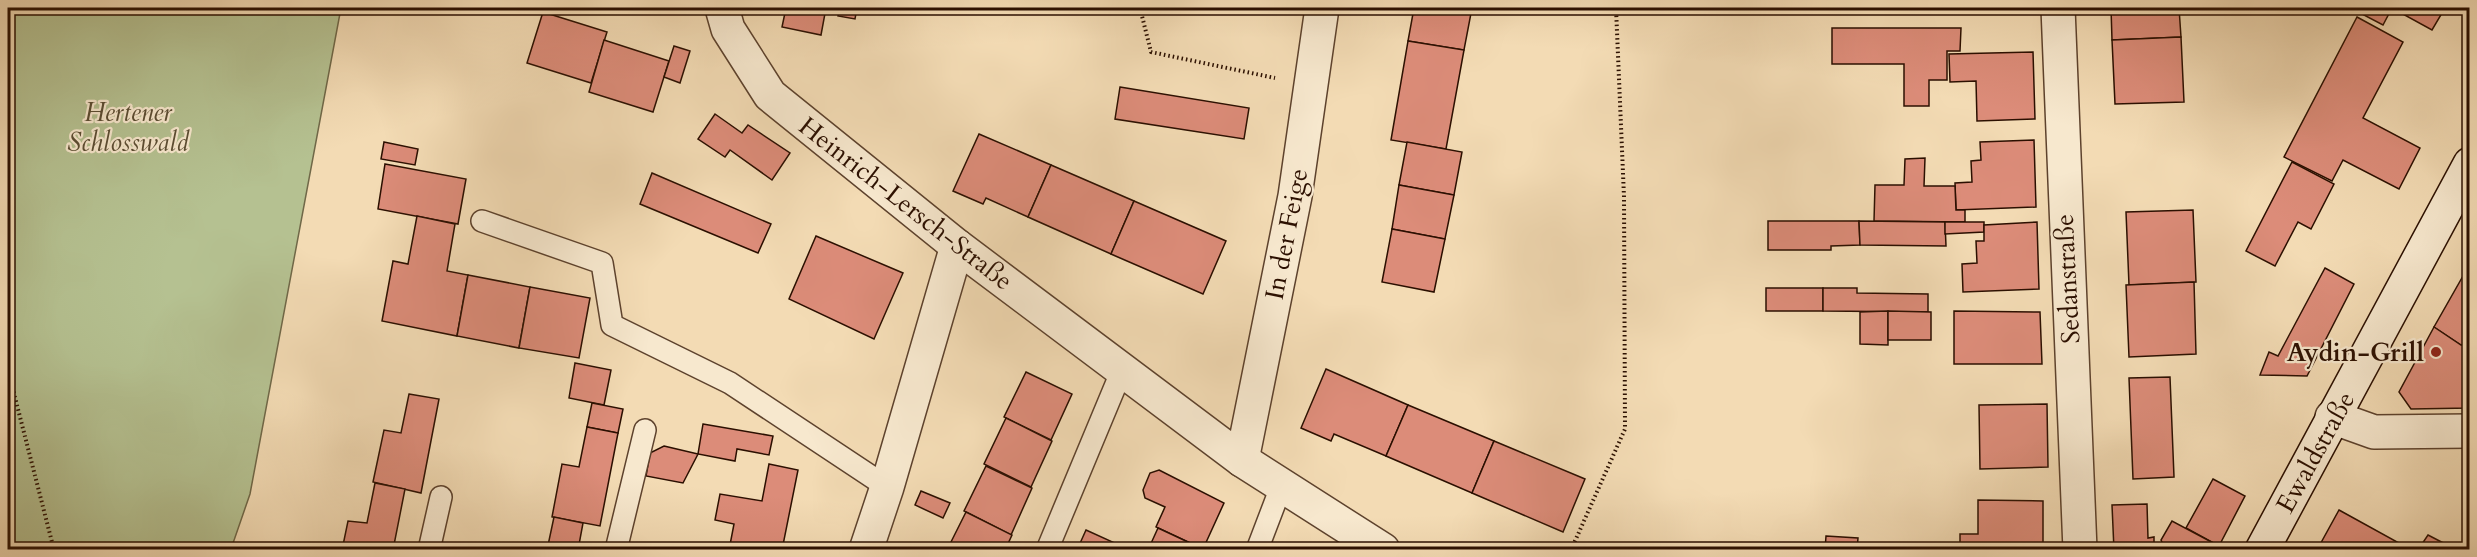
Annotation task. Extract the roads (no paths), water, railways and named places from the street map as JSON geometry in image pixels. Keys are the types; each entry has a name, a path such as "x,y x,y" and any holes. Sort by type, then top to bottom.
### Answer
{"street":[{"name":"Heinrich-Lersch-Straße","path":"722,8 728,29 770,94 957,246 1242,460 1281,487 1383,549"},
{"name":"In der Feige","path":"1242,460 1295,196 1322,8"},
{"name":"Sedanstraße","path":"2058,8 2080,549"},
{"name":"Ewaldstraße","path":"2262,549 2469,164"},
{"path":"866,549 888,487 957,246"},
{"path":"2332,417 2374,432 2469,431"}],"lane":[{"path":"482,221 602,263 612,325 730,383 888,487"},
{"path":"1047,549 1122,370"},
{"path":"616,549 645,430"},
{"path":"1257,549 1281,487"},
{"path":"429,549 441,497"}],"place":[{"name":"Aydin-Grill","path":"2436,352"}],"park label":[{"name":"Hertener Schlosswald","path":"128,127"}]}
